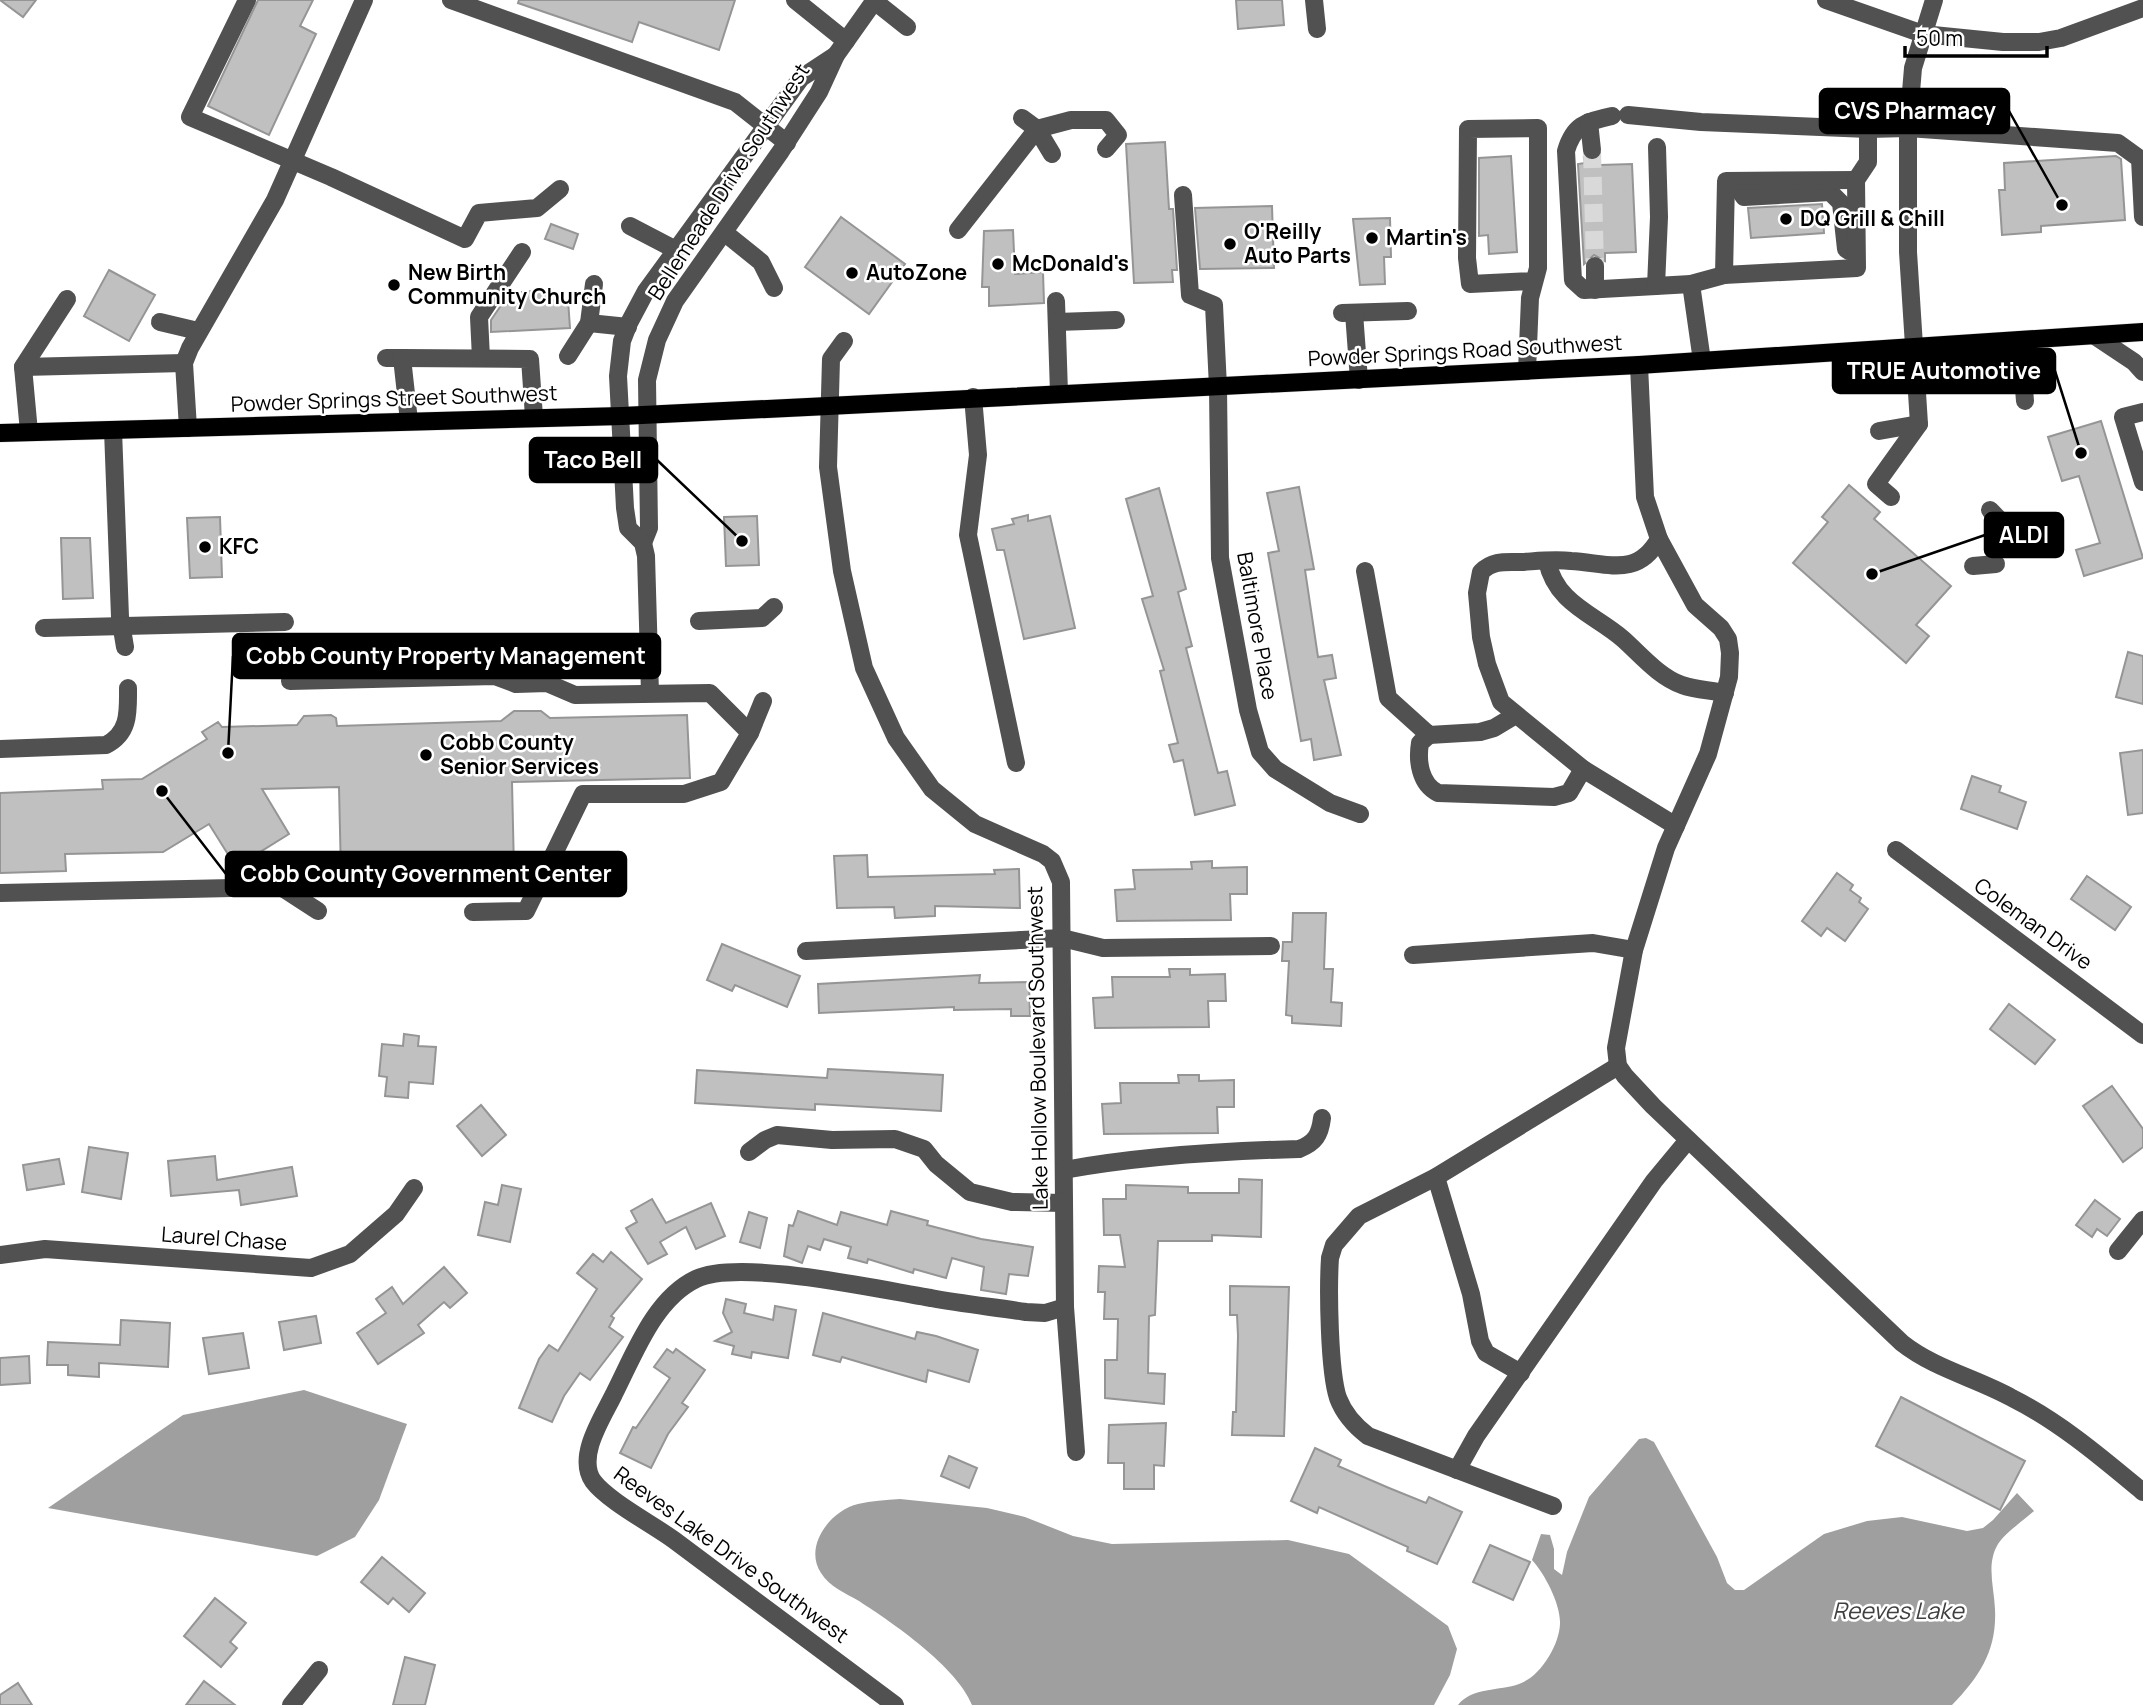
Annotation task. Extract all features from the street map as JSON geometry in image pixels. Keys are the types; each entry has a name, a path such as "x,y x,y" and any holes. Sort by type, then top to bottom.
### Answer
{"main road":[{"name":"Powder Springs Road Southwest","path":"789,407 1639,365 2143,332"},
{"name":"Powder Springs Street Southwest","path":"0,433 622,416 789,407"}],"street":[{"path":"247,0 190,117 465,239 479,213 537,208 560,189"},
{"path":"188,428 184,363 198,331 275,200 364,0"},
{"path":"451,0 735,102 787,143"},
{"path":"795,0 841,48"},
{"path":"874,0 908,27"},
{"name":"Bellemeade Drive Southwest","path":"841,48 801,78 646,291 628,327 619,360 628,528 643,543 649,528 647,380 657,340 675,301 787,143 819,92 841,48 874,0"},
{"path":"1314,0 1317,29"},
{"path":"1826,0 1870,8 1923,34 2039,42 2061,38 2143,8"},
{"path":"1891,496 1876,484 1919,424 1908,252 1908,128 1913,68 1934,0"},
{"path":"1868,129 1868,163 1856,180 1857,268 1724,275 1691,284 1595,290 1584,290 1573,280 1566,151 1571,133 1589,122 1620,116 1868,129 1908,128 2118,142 2140,159 2143,217"},
{"path":"1030,124 1106,120 1118,135 1106,149"},
{"path":"1589,122 1592,150"},
{"path":"1030,124 1052,154"},
{"path":"958,230 1030,124"},
{"path":"1527,371 1530,298 1538,268 1538,128 1468,129 1470,284 1534,281"},
{"path":"1656,286 1659,217 1657,147"},
{"path":"1724,275 1726,181 1856,180"},
{"path":"1732,181 1744,197 1830,192 1841,203 1846,249 1857,258"},
{"name":"Baltimore Place","path":"1183,195 1190,295 1214,305 1220,558 1248,710 1260,752 1275,769 1300,786 1330,803 1360,814"},
{"path":"630,226 676,250"},
{"path":"725,233 761,262 774,289"},
{"path":"481,358 479,317 522,252"},
{"path":"1595,266 1595,290"},
{"path":"568,356 589,323 594,284"},
{"path":"1691,284 1702,361"},
{"path":"29,432 23,367 67,299"},
{"path":"1056,301 1059,393"},
{"path":"1359,380 1348,313 1408,311"},
{"path":"1056,322 1116,320"},
{"path":"160,322 198,331"},
{"path":"589,323 628,327"},
{"path":"2095,336 2134,362 2143,372"},
{"path":"2020,340 2025,401"},
{"name":"Lake Hollow Boulevard Southwest","path":"844,341 831,359 828,467 853,633 877,702 913,766 950,806 975,824 1052,861 1060,882 1065,1307 1076,1452"},
{"path":"409,421 394,358 530,359 534,417"},
{"path":"23,367 184,363"},
{"path":"1639,365 1645,497 1651,524 1695,605 1721,628 1728,639 1729,677 1708,754 1666,848 1634,950 1616,1048 1618,1066 1653,1106 1776,1226 1918,1356 2011,1397 2053,1422 2143,1492"},
{"path":"973,397 978,455 968,535 1016,762"},
{"path":"2141,474 2123,417 2143,412"},
{"path":"1879,431 1919,424"},
{"path":"113,430 125,647"},
{"path":"1990,510 2018,540"},
{"path":"1659,539 1646,557 1634,564 1620,566 1547,561 1494,562 1481,572 1477,593 1486,664 1496,692 1514,716 1583,769 1676,826"},
{"path":"643,543 646,556 650,693"},
{"path":"1547,561 1554,583 1576,608 1622,638 1670,679 1683,686 1724,693"},
{"path":"1973,566 1996,564"},
{"path":"1364,571 1388,698 1429,734"},
{"path":"699,621 762,618 774,607"},
{"path":"44,628 285,622"},
{"path":"290,681 495,676 516,684 547,683 575,695 710,693 750,733"},
{"path":"0,749 106,745 118,737 127,723 128,688"},
{"path":"473,912 526,911 583,794 684,794 721,782 750,733 763,701"},
{"path":"1514,716 1494,729 1480,732 1429,734 1420,743 1419,765 1425,779 1438,793 1554,797 1569,793 1583,769"},
{"name":"Coleman Drive","path":"1896,850 2143,1035"},
{"path":"0,893 281,887 318,911"},
{"path":"806,951 1062,938 1103,948 1271,946"},
{"path":"1413,955 1593,943 1634,950"},
{"path":"1553,1506 1368,1436 1356,1427 1338,1398 1329,1273 1334,1245 1359,1216 1436,1177 1618,1066"},
{"path":"1064,1170 1114,1161 1214,1152 1299,1149 1310,1146 1320,1134 1322,1118"},
{"path":"749,1152 765,1139 777,1135 832,1140 895,1139 924,1149 936,1164 970,1192 1012,1202 1064,1203"},
{"path":"1457,1470 1476,1436 1654,1181 1688,1140"},
{"path":"1436,1177 1471,1294 1480,1340 1486,1353 1521,1373"},
{"name":"Laurel Chase","path":"0,1255 45,1249 311,1268 350,1254 396,1214 414,1188"},
{"path":"2118,1251 2143,1220"},
{"name":"Reeves Lake Drive Southwest","path":"895,1705 673,1540 603,1492 586,1467 587,1455 601,1420 642,1337 680,1289 697,1278 715,1274 756,1273 862,1285 1026,1311 1045,1312 1065,1307"},
{"path":"291,1705 319,1670"}],"water":[{"path":"304,1390 407,1424 379,1500 355,1537 317,1556 48,1508 183,1415"},
{"name":"Reeves Lake","path":"1646,1438 1654,1442 1717,1557 1727,1583 1735,1590 1744,1590 1824,1534 1867,1521 1902,1517 1967,1531 1983,1528 2017,1493 2034,1511 2005,1535 1994,1552 1993,1637 1985,1662 1971,1684 1952,1705 1458,1705 1478,1692 1527,1680 1547,1660 1559,1633 1560,1616 1551,1590 1532,1560 1541,1534 1550,1535 1554,1549 1554,1569 1562,1575 1567,1552 1589,1497 1639,1439"},
{"path":"900,1499 987,1508 1025,1517 1073,1536 1112,1544 1288,1540 1349,1554 1448,1626 1457,1649 1450,1675 1434,1705 972,1705 953,1676 939,1661 889,1621 833,1586 816,1563 818,1541 830,1521 838,1514 858,1504"}],"building":[{"path":"0,0 36,0 23,17"},
{"path":"258,0 313,0 300,26 316,34 269,135 208,106"},
{"path":"519,0 735,0 719,50 639,22 632,42 518,3"},
{"path":"1236,0 1282,0 1284,25 1238,29"},
{"path":"1165,142 1169,209 1173,209 1177,270 1172,270 1173,282 1134,283 1126,144"},
{"path":"1511,156 1517,252 1489,254 1488,235 1479,236 1479,158"},
{"path":"2116,156 2121,159 2125,220 2041,226 2041,232 2002,235 1999,190 2005,190 2004,163"},
{"path":"1584,158 1593,161 1600,158 1600,165 1632,164 1636,252 1605,253 1605,261 1594,255 1584,264 1578,164 1585,163"},
{"name":"DQ Grill & Chill","path":"1822,204 1824,233 1751,238 1748,208"},
{"path":"1272,206 1274,268 1200,269 1195,208"},
{"path":"841,217 905,264 869,314 805,267"},
{"name":"Martin's","path":"1390,218 1391,257 1384,257 1385,284 1360,285 1353,219"},
{"path":"551,224 578,234 573,249 545,239"},
{"name":"McDonald's","path":"1013,230 1015,274 1043,272 1044,303 989,306 989,287 982,287 984,231"},
{"path":"109,270 155,295 129,341 84,316"},
{"path":"545,290 545,301 568,300 570,328 491,332 491,320 502,304 522,303 522,292"},
{"path":"2101,421 2143,558 2084,576 2076,550 2100,543 2079,476 2062,481 2048,437"},
{"path":"1849,485 1880,512 1874,519 1951,586 1916,625 1929,636 1906,663 1793,563 1828,522 1822,517"},
{"path":"1299,487 1314,569 1305,570 1318,657 1332,655 1336,678 1324,680 1341,755 1314,760 1311,739 1301,741 1268,553 1279,551 1267,493"},
{"path":"1159,488 1186,589 1178,592 1192,646 1186,648 1218,773 1227,771 1235,805 1195,815 1183,760 1174,762 1169,745 1178,743 1160,671 1164,670 1142,599 1153,596 1126,499"},
{"path":"1028,515 1028,521 1050,516 1075,628 1024,639 1004,550 997,550 992,529 1014,524 1012,519"},
{"path":"757,516 759,565 726,566 724,517"},
{"name":"KFC","path":"220,517 222,577 190,578 187,518"},
{"path":"61,538 90,538 93,598 63,599"},
{"path":"2128,652 2143,656 2143,704 2116,697"},
{"path":"514,711 541,711 550,718 687,715 690,778 512,782 514,870 341,874 339,787 262,789 289,834 236,867 209,824 163,852 65,854 66,871 0,873 0,793 103,789 102,780 142,779 207,739 202,732 218,722 222,727 297,725 304,716 331,715 336,718 337,726 501,721"},
{"path":"2143,750 2143,813 2128,815 2120,753"},
{"path":"1972,776 2001,786 1999,792 2026,802 2017,829 1961,809"},
{"path":"867,855 868,877 995,874 994,870 1019,869 1020,908 935,906 935,916 895,918 894,907 837,908 834,856"},
{"path":"1212,861 1212,868 1247,867 1247,894 1230,894 1231,920 1117,921 1115,890 1135,889 1133,870 1192,869 1191,862"},
{"path":"1837,873 1853,885 1850,890 1861,898 1859,902 1868,909 1845,941 1827,928 1821,936 1802,921"},
{"path":"2087,876 2131,907 2115,930 2071,899"},
{"path":"1293,913 1326,913 1324,969 1333,969 1331,1002 1342,1003 1341,1026 1292,1023 1292,1016 1286,1015 1289,961 1282,961 1283,942 1292,942"},
{"path":"722,944 800,976 787,1007 735,985 732,991 707,980"},
{"path":"1169,969 1190,969 1190,975 1225,974 1226,1001 1208,1001 1209,1027 1095,1028 1093,998 1113,997 1112,977 1170,977"},
{"path":"980,975 979,983 1029,982 1030,1016 1011,1016 1011,1009 954,1010 954,1007 819,1013 818,984"},
{"path":"2009,1004 2055,1040 2035,1064 1990,1029"},
{"path":"404,1034 419,1036 418,1046 436,1047 433,1084 409,1082 408,1098 385,1096 387,1077 379,1076 382,1044 403,1046"},
{"path":"828,1069 943,1075 941,1111 815,1104 815,1110 695,1103 697,1070 827,1078"},
{"path":"1178,1075 1199,1075 1199,1081 1234,1080 1234,1107 1217,1107 1218,1133 1104,1134 1102,1104 1121,1103 1120,1083 1179,1083"},
{"path":"2112,1086 2143,1129 2143,1147 2123,1162 2083,1106"},
{"path":"481,1105 506,1135 482,1156 457,1126"},
{"path":"89,1147 128,1153 121,1199 82,1192"},
{"path":"215,1156 217,1180 292,1167 297,1196 241,1205 239,1190 171,1196 168,1161"},
{"path":"59,1159 64,1184 27,1190 23,1165"},
{"path":"1239,1179 1262,1180 1261,1237 1212,1235 1212,1241 1158,1241 1155,1315 1149,1316 1148,1373 1165,1374 1164,1404 1105,1398 1105,1360 1117,1360 1118,1319 1104,1319 1105,1292 1098,1292 1099,1266 1125,1267 1120,1235 1104,1235 1103,1199 1126,1199 1126,1185 1188,1187 1188,1193 1239,1193"},
{"path":"502,1185 521,1189 510,1242 478,1235 485,1202 498,1205"},
{"path":"652,1199 666,1223 711,1203 725,1236 696,1249 686,1227 660,1242 667,1254 648,1264 626,1228 637,1222 631,1211"},
{"path":"2095,1200 2120,1219 2107,1236 2097,1229 2092,1237 2076,1225"},
{"path":"798,1211 837,1225 841,1212 887,1225 891,1211 928,1221 927,1225 981,1239 1033,1247 1028,1276 1009,1274 1006,1294 981,1290 984,1267 952,1258 946,1278 914,1269 913,1273 868,1259 867,1263 848,1258 851,1247 824,1239 820,1250 808,1246 802,1263 784,1256 789,1225 793,1226"},
{"path":"749,1212 767,1218 760,1248 740,1242"},
{"path":"611,1252 642,1279 611,1316 614,1318 609,1327 623,1337 590,1380 580,1373 564,1396 552,1422 519,1408 539,1359 549,1345 558,1351 597,1289 577,1273 593,1254 603,1262"},
{"path":"444,1267 467,1293 450,1308 444,1302 418,1325 424,1333 378,1364 357,1333 386,1313 376,1299 392,1287 403,1304"},
{"path":"1230,1286 1289,1287 1284,1436 1232,1435 1233,1412 1236,1412 1238,1336 1237,1315 1230,1315"},
{"path":"726,1299 746,1304 744,1313 773,1320 775,1306 796,1310 788,1358 752,1352 751,1358 732,1354 734,1346 715,1341 732,1332 723,1313"},
{"path":"823,1313 915,1339 917,1332 978,1350 969,1382 928,1370 926,1382 842,1357 840,1362 813,1355"},
{"path":"316,1316 321,1343 284,1350 279,1322"},
{"path":"121,1320 170,1323 168,1367 99,1363 99,1377 68,1375 68,1365 47,1365 48,1342 120,1345"},
{"path":"243,1333 249,1368 209,1374 203,1338"},
{"path":"667,1349 673,1353 676,1349 705,1370 682,1403 688,1407 668,1434 651,1468 620,1453 633,1427 636,1428 670,1378 654,1367"},
{"path":"29,1356 30,1383 0,1385 0,1358"},
{"path":"1901,1397 2025,1461 2000,1510 1876,1446"},
{"path":"1166,1423 1164,1466 1154,1465 1154,1489 1124,1489 1124,1463 1108,1463 1109,1425"},
{"path":"1315,1448 1341,1460 1338,1466 1426,1503 1429,1497 1462,1512 1437,1564 1407,1551 1408,1547 1319,1507 1317,1513 1291,1501"},
{"path":"949,1456 977,1468 969,1488 941,1476"},
{"path":"1490,1545 1530,1562 1513,1600 1473,1582"},
{"path":"382,1557 425,1593 409,1612 393,1598 388,1604 361,1582"},
{"path":"215,1598 246,1623 230,1642 237,1648 221,1667 184,1636"},
{"path":"405,1657 435,1665 425,1705 393,1705"},
{"path":"204,1681 235,1705 186,1705"},
{"path":"18,1683 32,1705 0,1705 0,1695"}],"tunnel":[{"path":"1592,150 1595,266"}],"place":[{"name":"CVS Pharmacy","path":"2062,205"},
{"name":"DQ Grill & Chill","path":"1786,219"},
{"name":"Martin's","path":"1372,238"},
{"name":"O'Reilly Auto Parts","path":"1230,244"},
{"name":"McDonald's","path":"998,264"},
{"name":"AutoZone","path":"852,273"},
{"name":"New Birth Community Church","path":"394,285"},
{"name":"TRUE Automotive","path":"2081,453"},
{"name":"Taco Bell","path":"742,541"},
{"name":"KFC","path":"205,547"},
{"name":"ALDI","path":"1872,574"},
{"name":"Cobb County Property Management","path":"228,753"},
{"name":"Cobb County Senior Services","path":"426,755"},
{"name":"Cobb County Government Center","path":"162,791"}]}
